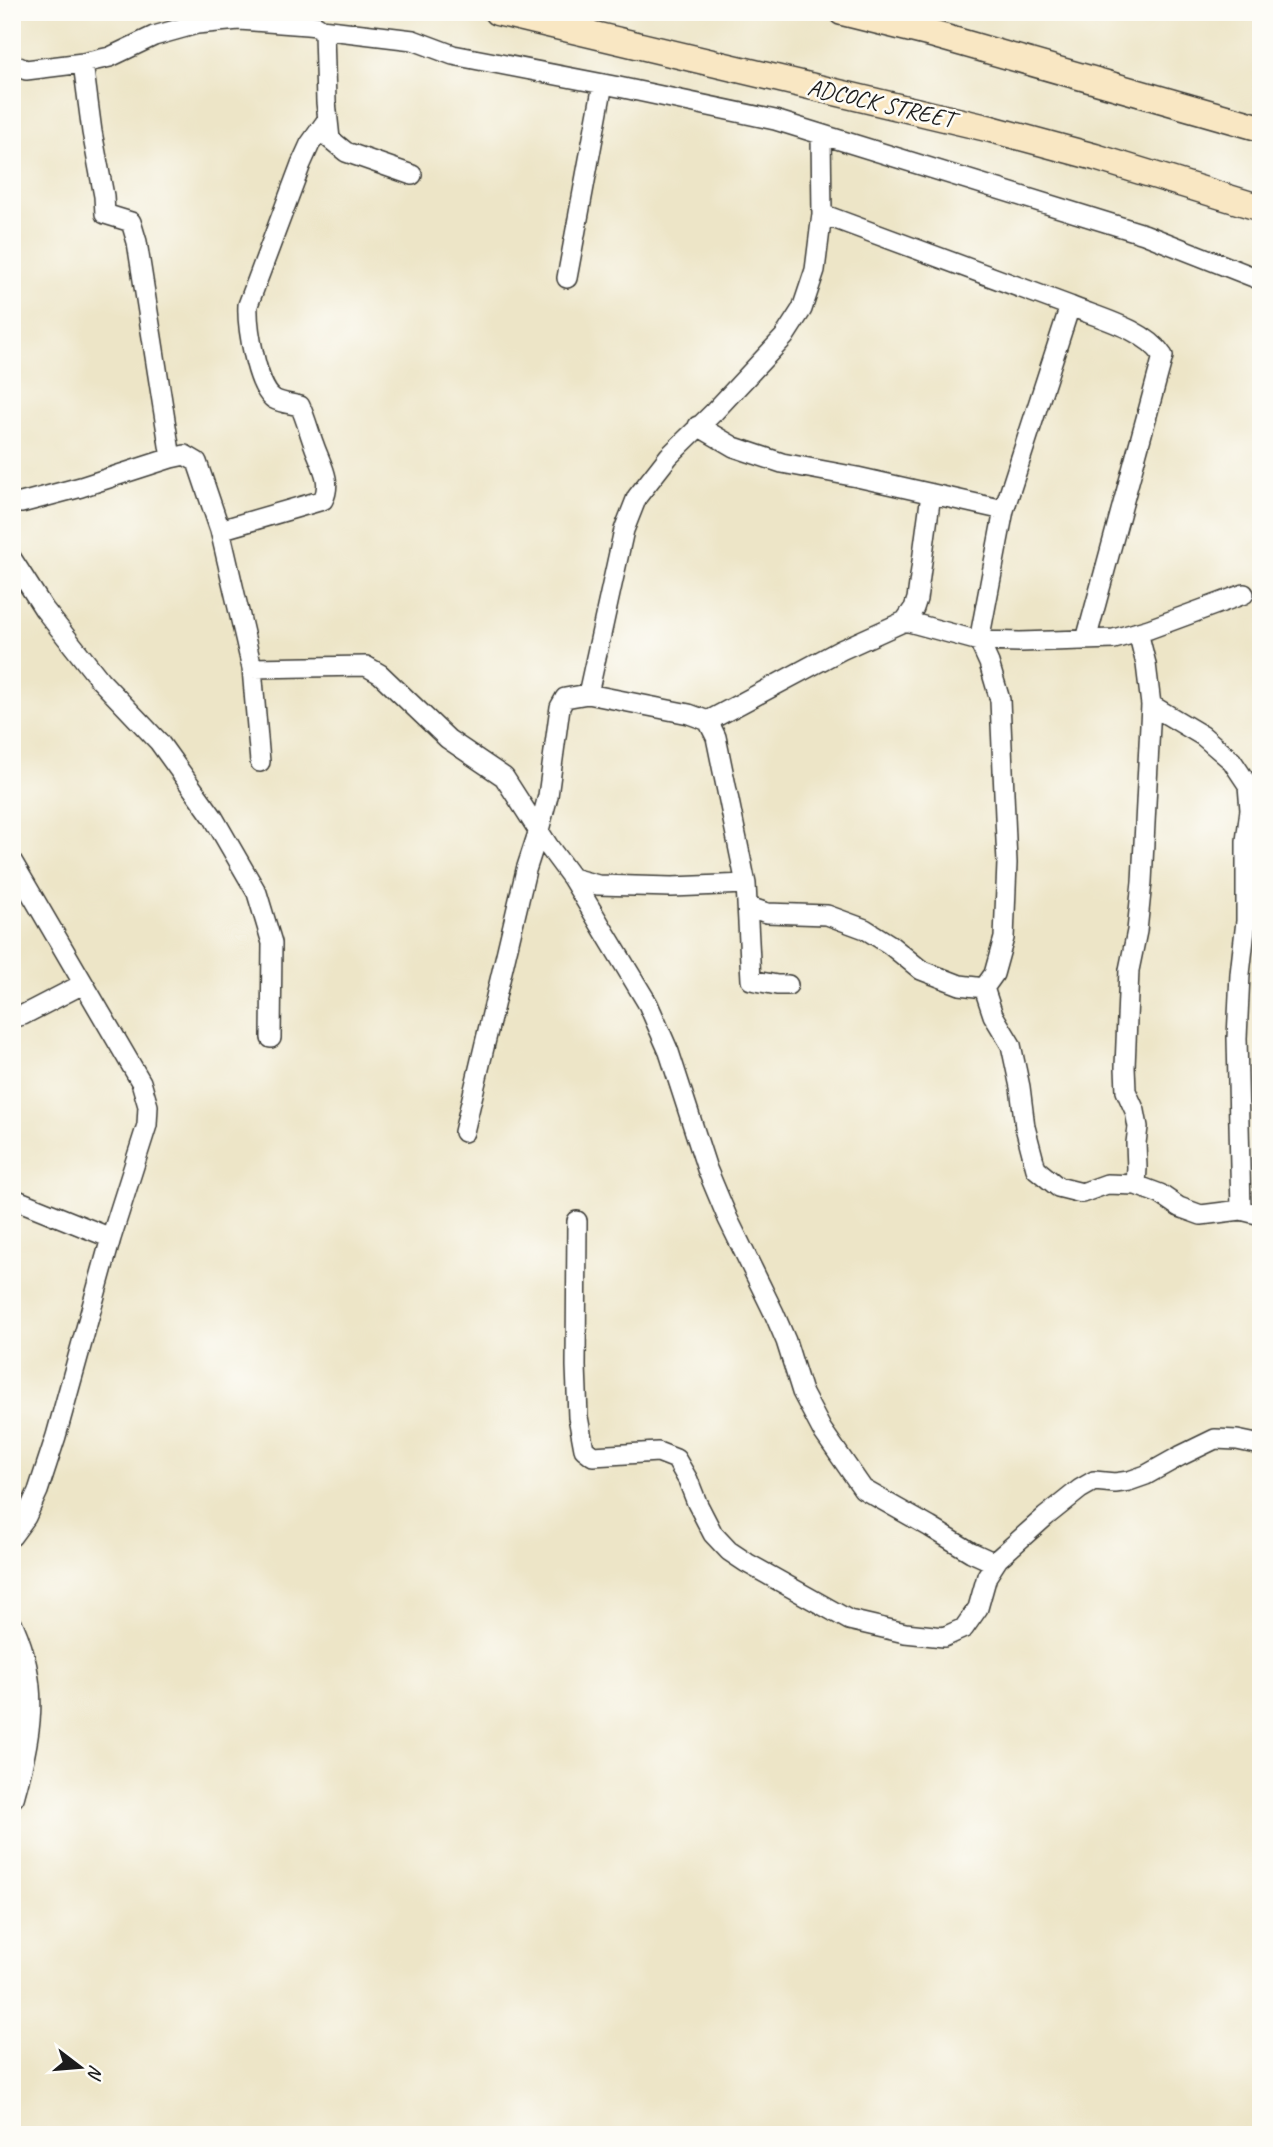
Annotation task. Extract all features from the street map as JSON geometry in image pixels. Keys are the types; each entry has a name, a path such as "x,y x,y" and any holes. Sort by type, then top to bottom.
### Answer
{"main road":[{"name":"ADCOCK STREET","path":"497,12 991,129 1095,157 1261,208"},
{"path":"842,12 948,39 1261,128"}],"street":[{"path":"12,64 26,69 83,63 110,57 154,36 197,24 269,17 321,29 413,40 453,55 775,120 1144,234 1261,280"},
{"path":"321,29 324,32 330,139 335,146 412,176"},
{"path":"83,63 105,214 131,222 137,242 171,458"},
{"path":"567,278 603,84"},
{"path":"220,530 323,500 326,494 327,481 300,406 274,399 256,361 248,321 248,305 301,164 310,144 327,121"},
{"path":"588,694 624,530 637,497 669,456 784,337 802,309 815,270 822,214 821,135"},
{"path":"822,214 1136,332 1156,345 1163,356 1086,640"},
{"path":"984,988 994,974 1004,939 1007,863 1000,700 979,641 1004,510 1070,306"},
{"path":"698,426 734,447 762,458 1004,510"},
{"path":"12,503 22,503 81,487 171,458 185,455 197,462 220,530 252,668 260,762"},
{"path":"708,721 841,650 905,621 917,599 931,494"},
{"path":"12,559 44,609 100,680 159,742 213,817 257,893 272,943 271,1038"},
{"path":"905,621 979,641 1114,639 1244,594"},
{"path":"1136,1185 1138,1127 1135,1111 1126,1091 1125,1067 1129,970 1137,931 1142,882 1151,705 1146,664 1138,632"},
{"path":"252,668 366,666 380,674 448,739 504,776 572,878 648,1004 669,1052 722,1207 774,1313 802,1392 822,1430 863,1489 971,1552 995,1563"},
{"path":"464,1132 526,870 548,796 560,707 565,698 588,694 689,714 708,721 716,737 746,884 751,980 788,985"},
{"path":"1151,705 1203,736 1232,761 1248,785 1250,810 1246,841 1245,921 1237,1038 1241,1210"},
{"path":"12,861 141,1082 148,1106 148,1125 111,1238 56,1436 38,1491 26,1517 12,1536"},
{"path":"572,878 598,885 672,887 746,884"},
{"path":"748,907 767,913 827,915 864,929 889,944 921,970 960,985 984,988"},
{"path":"12,1018 83,984"},
{"path":"984,988 993,1015 1011,1045 1035,1169 1058,1187 1082,1193 1107,1184 1136,1185 1179,1207 1200,1214 1241,1210 1261,1215"},
{"path":"12,1198 111,1238"},
{"path":"578,1221 576,1366 578,1418 584,1449 593,1456 657,1452 676,1459 713,1534 729,1550 747,1563 849,1620 905,1633 944,1637 964,1628 978,1608 995,1563 1020,1538 1080,1489 1094,1481 1115,1483 1146,1475 1216,1439 1261,1445"},
{"path":"12,1628 27,1671 29,1694 25,1742 12,1796"}]}
